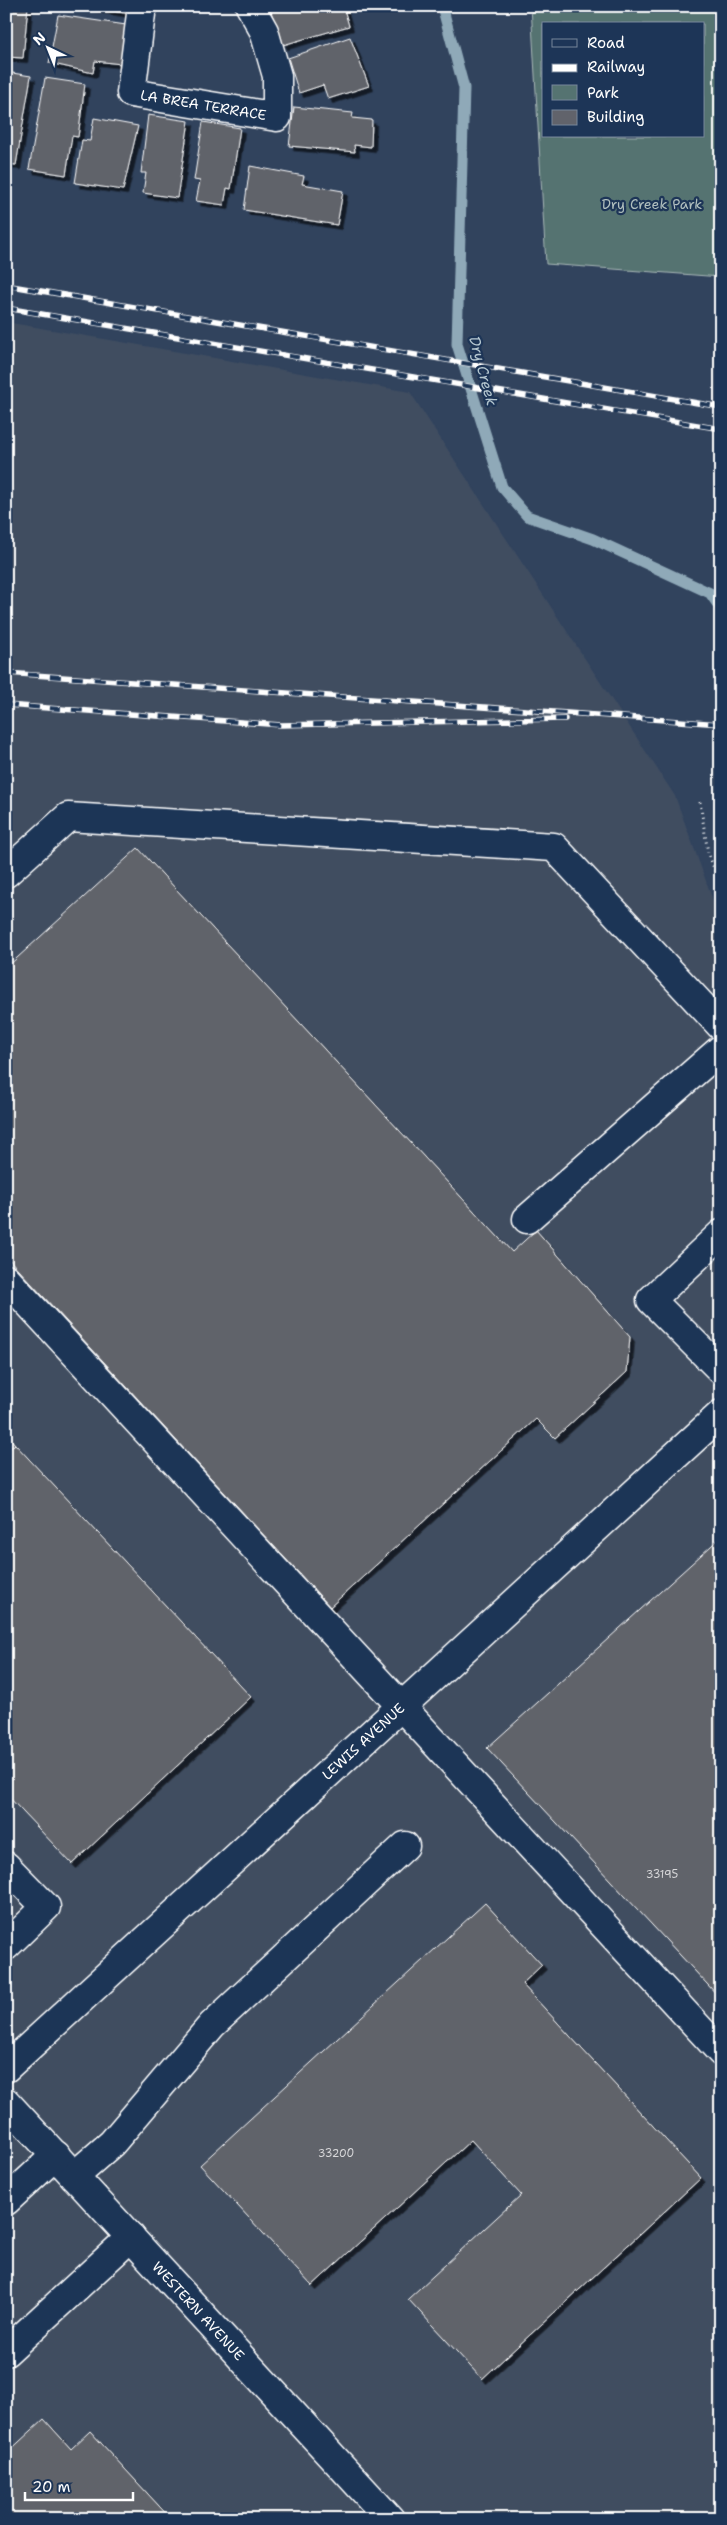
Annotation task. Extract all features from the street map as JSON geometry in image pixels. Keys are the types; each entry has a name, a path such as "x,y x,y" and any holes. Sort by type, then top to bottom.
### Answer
{"street":[{"name":"LA BREA TERRACE","path":"142,6 131,93 277,117 277,76 264,31 250,6"},
{"path":"6,873 68,817 554,847 721,1026"},
{"path":"527,1219 721,1049"},
{"path":"721,1234 651,1300 721,1370"},
{"path":"6,1279 721,2052"},
{"name":"LEWIS AVENUE","path":"6,2068 721,1414"},
{"path":"74,2176 112,2142 212,2025 405,1846"},
{"path":"6,1866 46,1907 6,1946"},
{"name":"WESTERN AVENUE","path":"6,2102 390,2519"},
{"path":"6,2201 56,2155"},
{"path":"6,2352 131,2238"}],"path":[{"path":"700,802 708,853 721,886"}],"shaded area":[{"path":"6,322 410,392 675,796 721,922 721,2519 6,2519"}],"green space":[{"name":"Dry Creek Park","path":"531,6 721,6 721,277 546,264"}],"building":[{"path":"6,6 28,6 23,58 6,57"},
{"path":"84,6 130,6 130,14"},
{"path":"278,6 343,6 349,26 283,45 270,9"},
{"path":"58,15 126,25 121,64 95,61 93,73 49,63"},
{"path":"350,37 369,86 328,99 323,85 299,93 288,58"},
{"path":"6,72 31,76 16,165 6,164"},
{"path":"45,78 85,84 78,137 72,136 66,175 29,169"},
{"path":"294,107 353,113 352,118 372,120 371,147 354,145 355,152 289,146"},
{"path":"148,115 189,121 177,198 143,193 146,173 141,173"},
{"path":"94,118 138,126 123,190 75,183 82,140 90,141"},
{"path":"203,122 240,128 231,189 227,188 224,205 196,201 200,181 194,180"},
{"path":"250,166 304,176 302,184 343,191 337,225 244,210"},
{"path":"138,848 512,1252 536,1230 630,1337 627,1372 555,1438 536,1419 330,1607 6,1256 6,968"},
{"path":"6,1434 15,1444 6,1452"},
{"path":"15,1444 251,1697 72,1864 6,1794 6,1452"},
{"path":"721,1537 721,1999 487,1748"},
{"path":"485,1903 542,1965 522,1984 701,2178 482,2379 408,2299 521,2195 471,2140 312,2286 200,2165"},
{"path":"44,2419 71,2449 90,2431 171,2519 6,2519 6,2454"}],"waterway":[{"name":"Dry Creek","path":"442,6 464,88 457,344 502,487 527,516 593,539 710,593 721,609"}],"railway":[{"path":"6,285 721,407"},
{"path":"6,308 721,429"},
{"path":"6,673 721,724"},
{"path":"6,705 281,725 565,719"}]}
